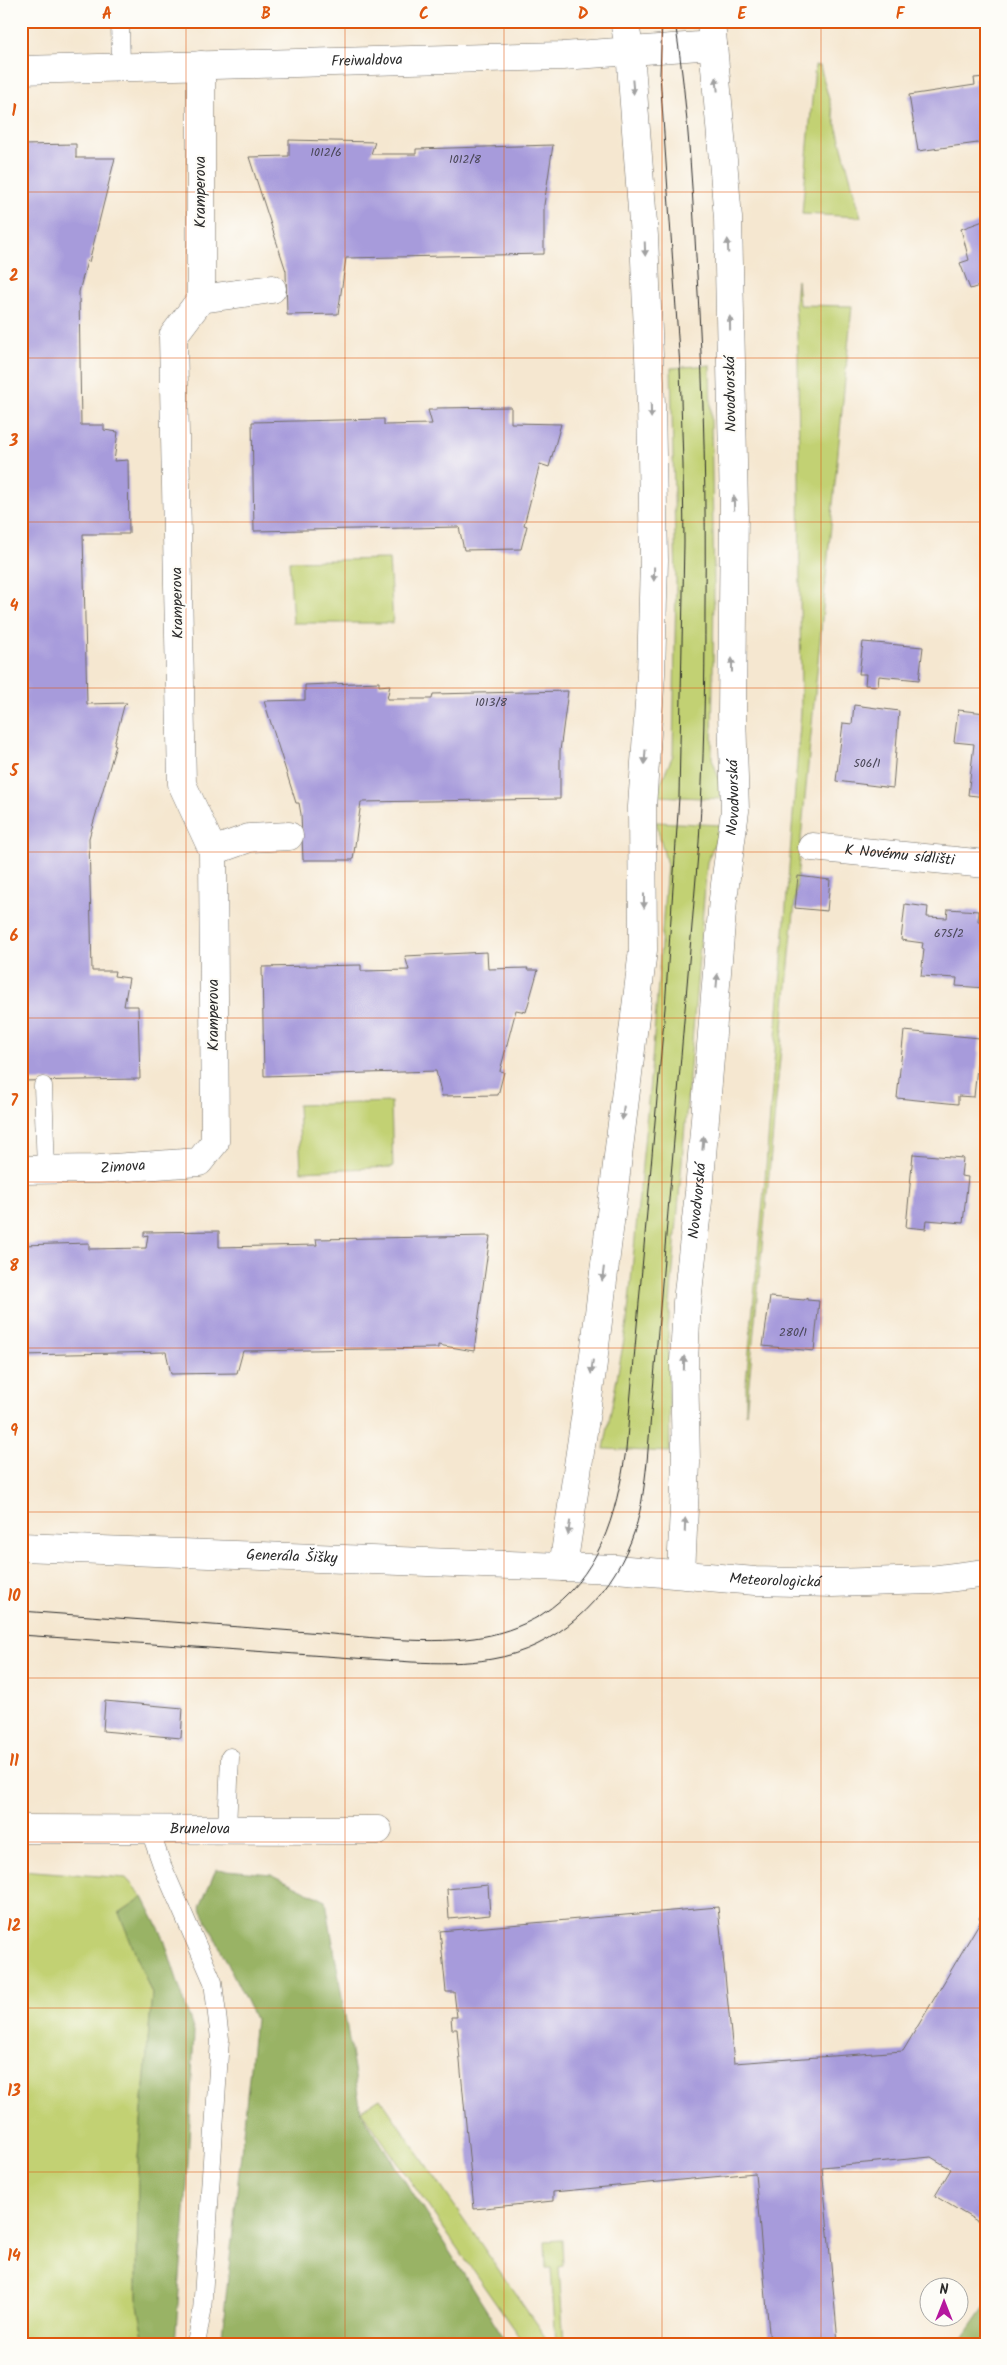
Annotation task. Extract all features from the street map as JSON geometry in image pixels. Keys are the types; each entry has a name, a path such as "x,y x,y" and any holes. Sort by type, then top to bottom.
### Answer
{"main road":[{"path":"563,1567 592,1370 643,950 642,807 651,674 654,560 644,236 630,51 624,21"},
{"name":"Freiwaldova","path":"21,70 563,56 630,51 712,33"},
{"name":"Novodvorská","path":"681,1574 686,1463 684,1361 687,1302 699,1192 723,899 735,811 732,714 734,509 728,218 712,33"},
{"name":"Kramperova","path":"201,66 201,299 173,336 182,784 213,851 215,1142"},
{"path":"201,299 272,289"},
{"path":"213,851 249,838 289,836"},
{"name":"K Novému sídlišti","path":"812,847 986,864"},
{"name":"Zimova","path":"34,1169 99,1169 199,1162 215,1142"},
{"name":"Generála Šišky","path":"21,1547 563,1567"},
{"name":"Meteorologická","path":"563,1567 681,1574 756,1581 832,1583 931,1580 986,1573"},
{"name":"Brunelova","path":"21,1829 378,1830"}],"lane":[{"path":"120,21 121,67"},
{"path":"34,1169 43,1086"},
{"path":"228,1829 230,1757"},
{"path":"149,1828 162,1865 213,1982 220,2040 202,2312 196,2344"}],"green space":[{"path":"815,65 820,66 861,217 802,214"},
{"path":"797,280 799,305 852,306 746,1414 746,1382 765,1180 801,711 798,354 795,302"},
{"path":"710,365 714,585 712,758 721,785 723,799 658,796 659,787 673,755 676,582 671,368"},
{"path":"389,559 393,623 293,623 289,561"},
{"path":"656,822 722,825 707,862 668,1329 670,1452 604,1449 627,1323 653,1049 667,865"},
{"path":"391,1102 393,1167 301,1171 298,1105"},
{"path":"216,1869 271,1874 326,1901 361,2112 508,2344 221,2344 255,2019 200,1907"},
{"path":"21,1870 126,1878 143,1897 119,1913 152,1994 138,2158 137,2298 145,2344 21,2344"},
{"path":"143,1897 163,1936 194,2032 187,2185 175,2344 145,2344 137,2298 138,2158 152,1994 119,1913"},
{"path":"380,2098 550,2344 524,2344 361,2110"},
{"path":"562,2240 563,2266 559,2267 564,2344 556,2344 551,2268 546,2268 545,2241"},
{"path":"986,2305 986,2344 959,2344"}],"building":[{"path":"986,77 985,142 918,151 909,95 975,85 974,78"},
{"path":"289,140 375,142 371,154 416,154 416,149 553,145 544,205 544,254 346,258 338,314 287,315 286,271 249,157 289,156"},
{"path":"76,144 76,158 115,158 89,262 87,261 79,292 81,425 104,425 104,430 118,432 114,461 128,460 129,534 83,534 87,704 127,703 124,706 114,744 116,745 89,838 92,971 115,971 114,976 129,978 124,1006 138,1006 140,1079 21,1081 21,145"},
{"path":"986,220 986,284 970,289 960,263 969,260 961,229"},
{"path":"511,407 511,423 561,424 549,467 540,464 524,525 527,526 521,549 464,550 459,527 254,531 252,422 384,419 384,425 432,424 428,410 437,410 436,408"},
{"path":"863,642 923,647 919,680 879,676 878,686 865,685 866,674 859,674"},
{"path":"379,682 379,686 390,685 387,699 432,699 433,694 568,691 560,751 560,799 361,802 353,860 303,860 299,803 296,803 264,701 305,700 305,685"},
{"path":"854,705 899,711 893,788 836,781 843,723 852,724"},
{"path":"958,710 986,713 986,797 968,795 974,744 954,742"},
{"path":"798,876 830,880 827,911 795,908"},
{"path":"905,904 928,907 927,917 947,918 948,909 979,911 978,921 986,922 986,988 956,986 957,978 921,976 923,943 901,940"},
{"path":"487,952 488,969 528,968 527,970 538,970 526,1012 516,1010 500,1071 504,1072 498,1095 442,1096 436,1071 264,1076 262,967 361,965 361,971 409,970 405,956"},
{"path":"904,1031 980,1038 974,1097 958,1096 958,1104 897,1098"},
{"path":"913,1154 963,1158 961,1176 968,1177 963,1223 927,1220 926,1229 906,1227"},
{"path":"219,1231 219,1247 317,1245 316,1239 490,1236 474,1351 438,1345 438,1348 243,1351 237,1373 171,1374 166,1352 21,1355 21,1245 89,1243 89,1249 146,1248 148,1235 144,1236 144,1232"},
{"path":"770,1297 804,1300 807,1298 807,1300 819,1301 814,1351 763,1346"},
{"path":"105,1701 183,1708 181,1738 103,1731"},
{"path":"488,1885 490,1915 449,1919 447,1889"},
{"path":"718,1907 734,2063 903,2051 981,1920 979,1918 986,1907 986,2218 982,2224 935,2196 951,2169 931,2157 822,2167 838,2342 841,2344 770,2344 755,2173 553,2192 553,2201 474,2209 457,2029 452,2029 451,2017 457,2017 454,1992 446,1992 440,1931"}],"tram line":[{"path":"21,1611 391,1639 433,1641 474,1638 509,1630 541,1615 561,1600 578,1582 602,1543 617,1498 626,1450 665,1008 679,797 684,542 683,464 680,367 660,75 662,21"},
{"path":"21,1635 412,1662 452,1663 482,1661 515,1653 537,1645 558,1633 594,1602 621,1563 631,1541 640,1512 647,1462 699,842 703,753 705,528 702,371 690,157 675,21"}]}
